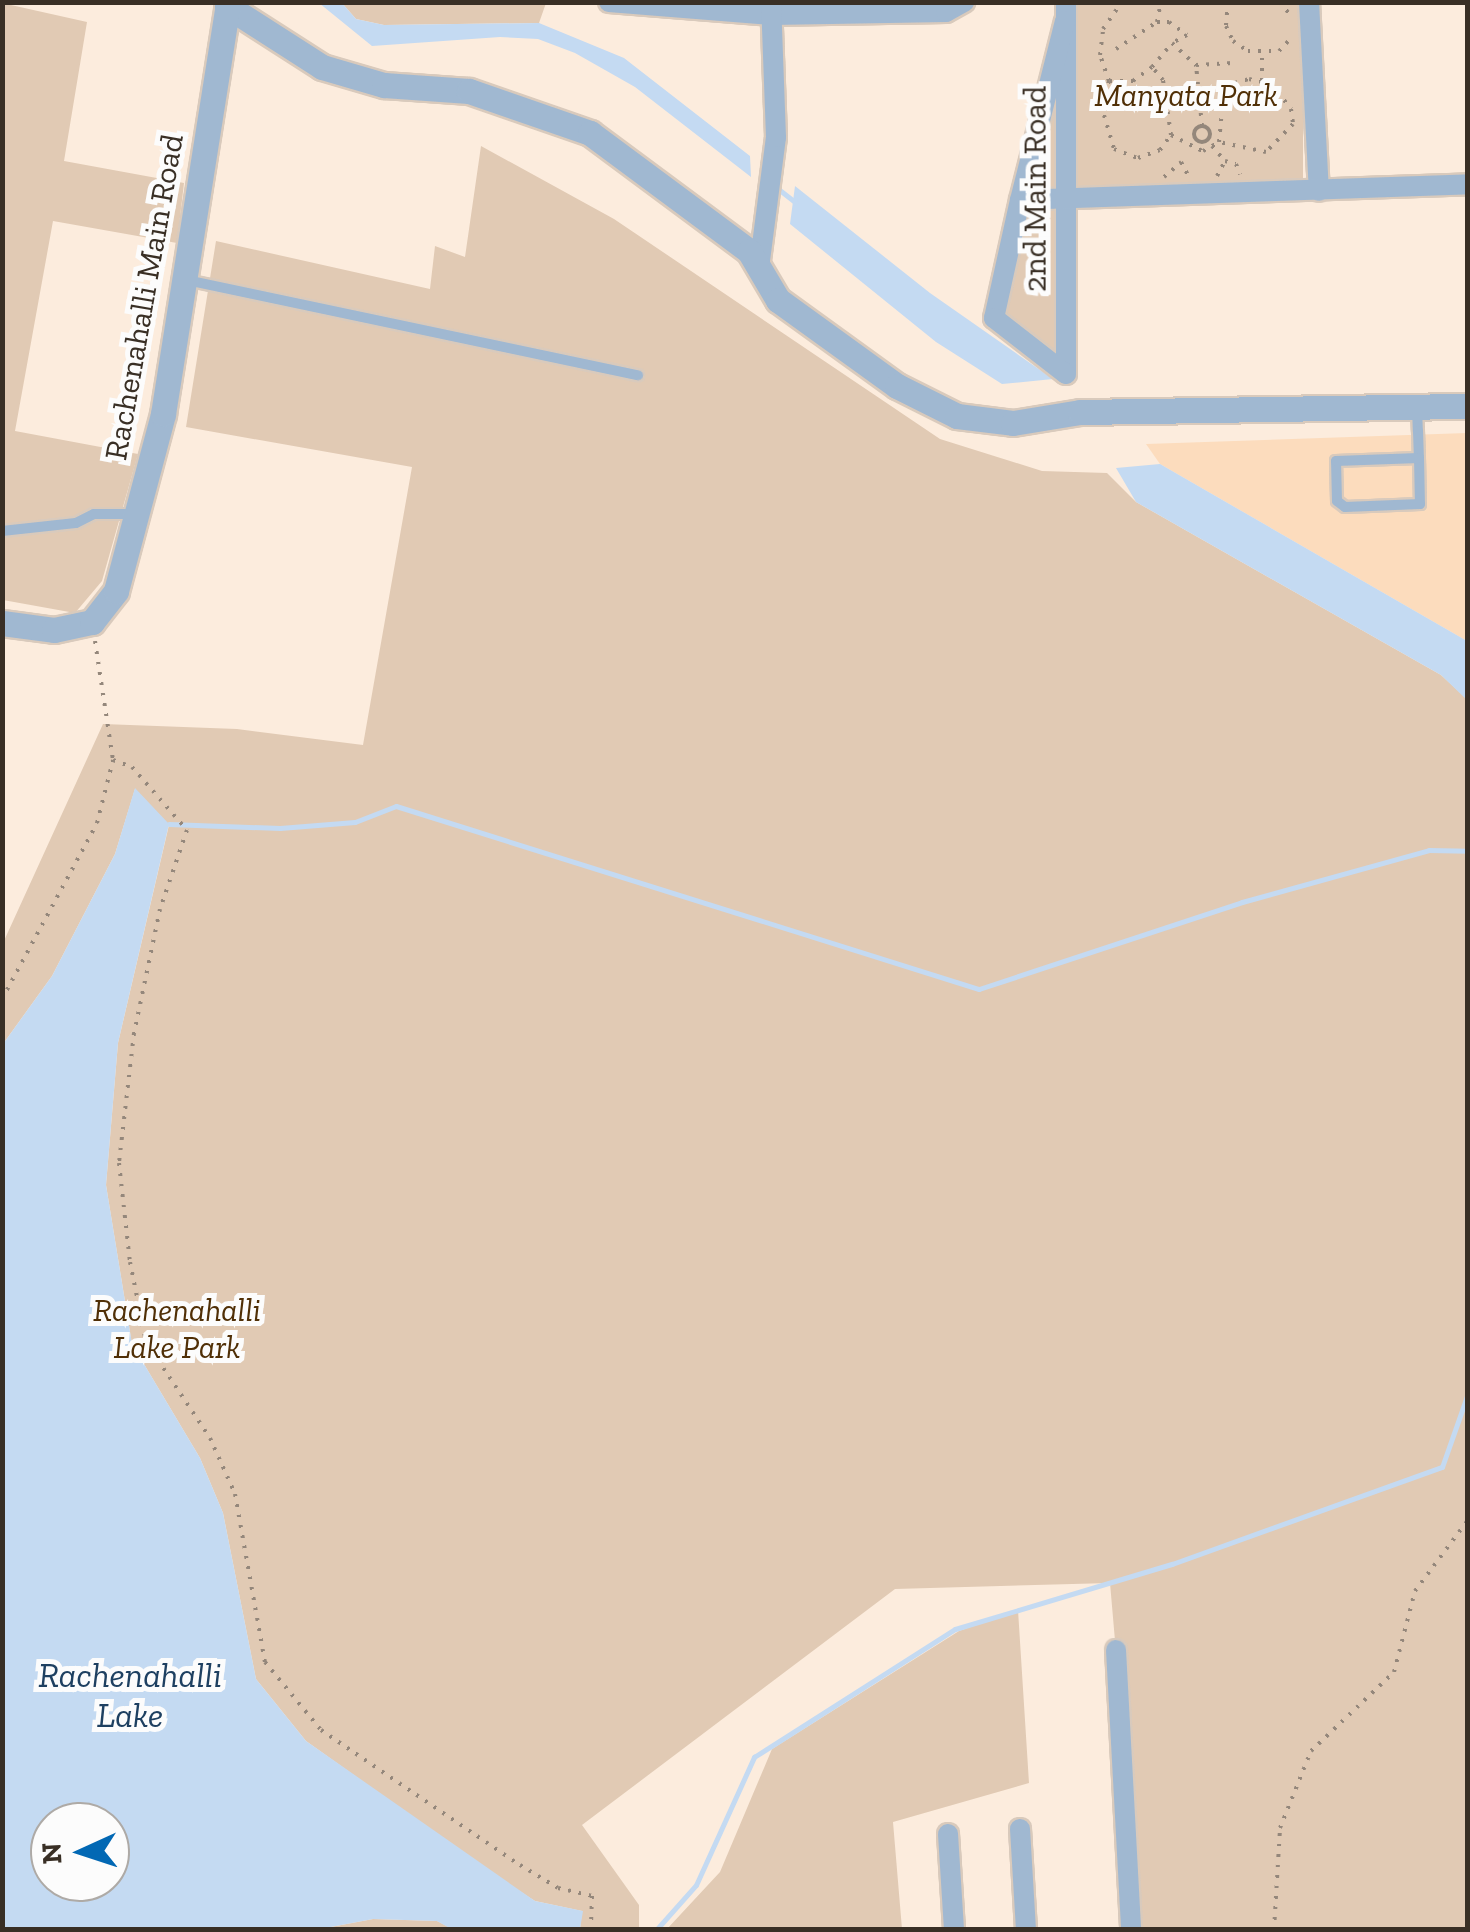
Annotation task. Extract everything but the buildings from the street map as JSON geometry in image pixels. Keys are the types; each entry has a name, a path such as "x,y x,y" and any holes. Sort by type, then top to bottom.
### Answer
{"street":[{"path":"609,2 946,12 964,2"},
{"path":"1309,2 1319,191"},
{"path":"227,4 322,67 384,85 470,91 590,134 749,251 778,300 897,386 957,416 1013,423 1054,415 1468,406"},
{"name":"Rachenahalli Main Road","path":"92,622 116,591 163,414 227,4"},
{"path":"759,268 776,137 771,8"},
{"path":"1066,12 1020,200 1468,184"},
{"name":"2nd Main Road","path":"1020,200 994,318 1066,374 1066,12"},
{"path":"2,623 54,630 92,622"},
{"path":"1116,1650 1131,1930"},
{"path":"1020,1829 1026,1930"},
{"path":"948,1834 954,1930"}],"lane":[{"path":"186,280 638,375"},
{"path":"1417,406 1419,458 1420,504 1345,507 1337,500 1336,461 1419,458"},
{"path":"2,532 76,523 94,514 136,514"}],"path":[{"path":"1122,2 1103,29 1100,55 1108,81 1102,106 1114,148 1150,156 1171,135"},
{"path":"1156,22 1161,2"},
{"path":"1228,2 1224,9 1232,41 1262,55 1289,44 1294,32"},
{"path":"1280,2 1293,20"},
{"path":"1108,81 1133,81 1152,67 1172,43 1187,35 1169,22 1156,22 1116,49"},
{"path":"1172,43 1196,65 1203,151"},
{"path":"1219,142 1243,152 1266,152 1280,143 1292,124 1291,108 1262,80 1262,55"},
{"path":"1196,65 1233,63"},
{"path":"1152,67 1163,80 1171,135 1203,151 1219,142"},
{"path":"1219,142 1223,100 1235,83 1262,80"},
{"path":"1202,126 1202,141"},
{"path":"1212,146 1225,161 1236,164 1240,175"},
{"path":"1164,177 1172,164 1181,162 1191,148"},
{"path":"1217,176 1225,161"},
{"path":"1181,162 1188,176"},
{"path":"2,999 97,823 114,760 92,622"},
{"path":"114,760 132,767 187,830 160,909 134,1033 119,1163 130,1262 146,1342 210,1438 235,1494 266,1662 320,1730 533,1873 592,1896 591,1930"},
{"path":"1274,1930 1280,1828 1311,1750 1394,1672 1415,1591 1468,1520"}],"shaded area":[{"path":"1467,433 1467,641 1160,464 1146,444"}],"green space":[{"path":"2,3 87,22 64,161 184,183 177,243 53,221 15,431 138,454 102,581 75,613 3,600"},
{"path":"342,3 546,3 539,23 384,25 356,19"},
{"name":"Manyata Park","path":"1076,3 1303,3 1303,190 1076,190"},
{"path":"1062,47 1059,192 1026,194"},
{"name":"Rachenahalli Lake Park","path":"481,146 614,219 940,439 1042,471 1107,473 1136,502 1441,675 1468,700 1467,1929 1140,1929 1110,1583 895,1589 582,1825 639,1905 639,1929 580,1929 582,1911 535,1901 491,1873 306,1741 256,1679 223,1513 200,1458 132,1344 106,1185 118,1043 169,825 135,789 115,854 52,976 3,1044 3,943 103,724 237,729 363,745 412,467 186,427 216,241 430,289 435,246 465,257"},
{"path":"1027,207 1056,207 1057,354 1005,312"},
{"path":"1018,1610 1029,1783 893,1822 902,1929 667,1929 720,1872 772,1749 959,1631"},
{"path":"373,1919 437,1921 453,1929 315,1930"}],"water":[{"path":"319,3 342,3 356,19 384,25 539,23 624,58 750,156 751,177 635,87 575,53 538,39 500,37 372,46"},
{"path":"795,186 930,293 1053,379 1002,384 936,342 790,224"},
{"path":"1160,464 1467,641 1467,700 1441,675 1136,502 1116,468"},
{"name":"Rachenahalli Lake","path":"135,788 169,824 118,1043 106,1185 132,1344 200,1458 223,1513 256,1679 306,1741 535,1901 583,1911 580,1929 453,1930 437,1921 373,1919 315,1930 3,1929 3,1044 52,976 115,854"}],"waterway":[{"path":"777,188 796,203"},
{"path":"169,824 280,828 355,822 396,806 979,989 1242,902 1429,850 1468,851"},
{"path":"656,1930 696,1885 754,1757 955,1629 1172,1564 1442,1467 1468,1393"}]}
